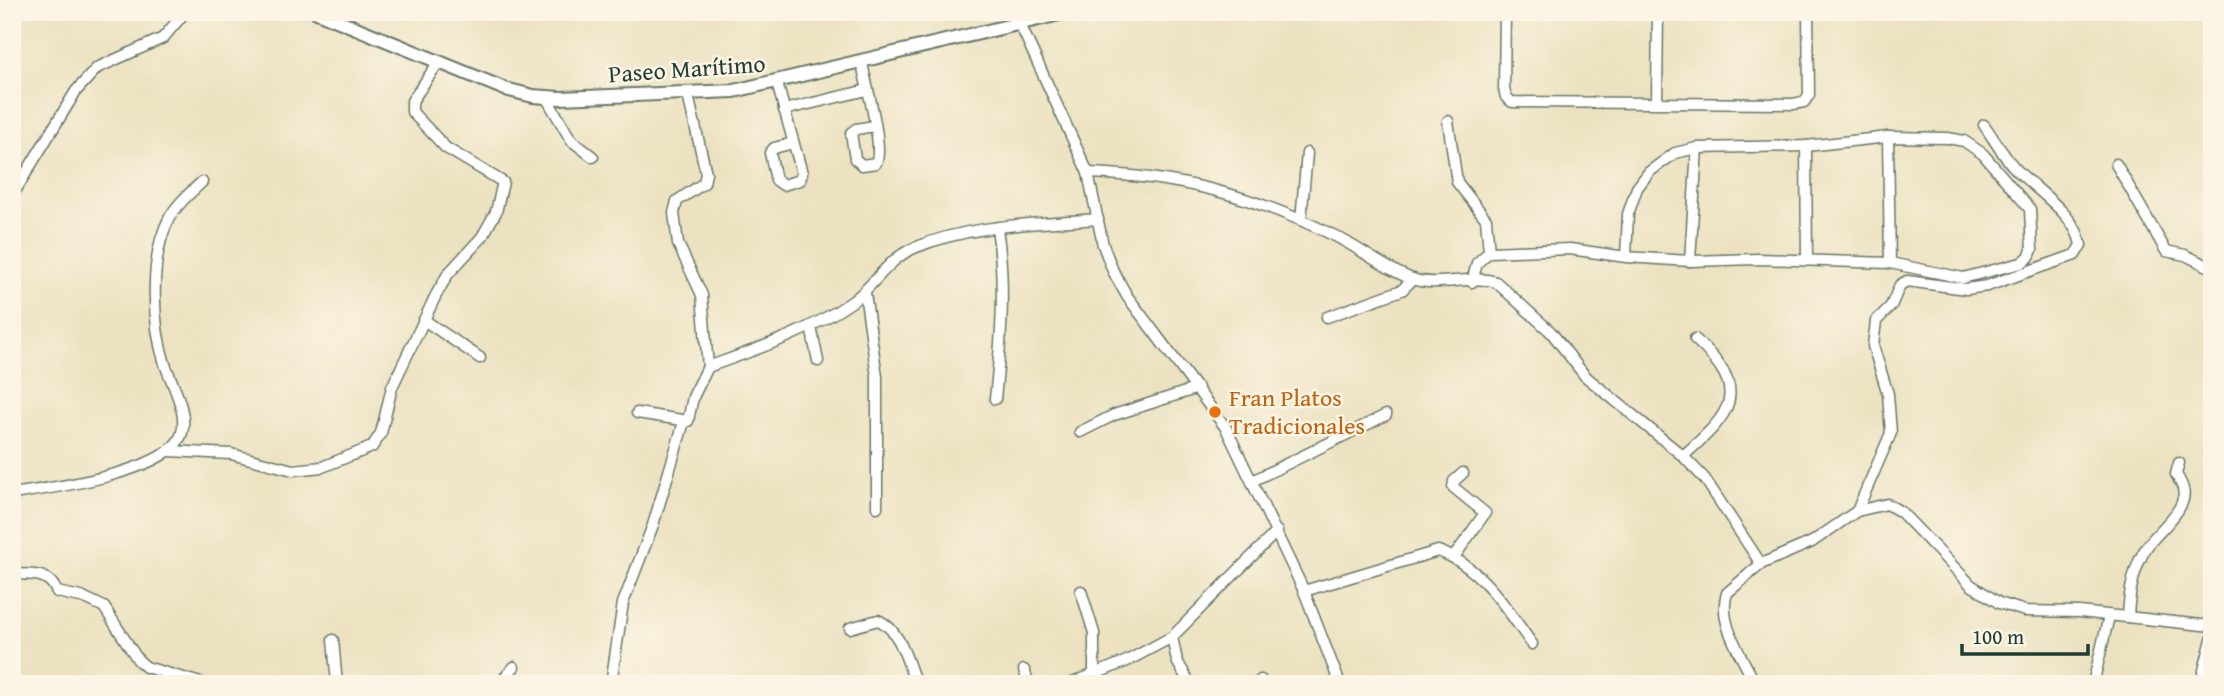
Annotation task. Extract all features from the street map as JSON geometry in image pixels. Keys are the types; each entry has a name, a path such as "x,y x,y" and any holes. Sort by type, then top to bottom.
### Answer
{"main road":[{"name":"Paseo Marítimo","path":"317,12 505,89 546,97 688,95 777,83 1068,12"}],"street":[{"path":"12,196 30,162 83,83 97,68 163,38 185,12"},
{"path":"1506,12 1504,89 1506,97 1512,102 1804,102 1811,86 1808,12"},
{"path":"1657,102 1658,12"},
{"path":"1020,24 1088,173 1103,245 1123,288 1226,428 1304,591 1340,684"},
{"path":"168,450 231,454 293,470 322,467 366,451 381,433 392,387 424,320 448,274 482,237 496,212 503,182 463,161 446,148 412,112 412,101 438,63"},
{"path":"862,63 874,125"},
{"path":"777,83 793,142"},
{"path":"784,110 867,90"},
{"path":"611,684 623,603 653,526 684,422 688,421 693,397 708,367 702,295 684,262 674,213 677,201 704,183 706,173 688,95"},
{"path":"546,97 571,140 593,157"},
{"path":"1448,121 1457,182 1486,219 1489,252"},
{"path":"1857,511 1891,433 1888,394 1872,345 1876,321 1891,306 1894,294 1902,283 1966,289 1987,286 2075,255 2081,245 2079,234 2068,218 2011,164 1984,125"},
{"path":"1472,282 1477,263 1489,252 1570,249 1626,257 1690,261 1807,260 1890,263 1963,278 2021,263 2032,250 2027,202 2006,183 1983,154 1964,141 1888,136 1806,146 1698,148 1675,153 1649,172 1637,188 1628,214 1626,257"},
{"path":"1888,136 1890,263"},
{"path":"1806,146 1807,260"},
{"path":"1690,261 1698,148"},
{"path":"1301,220 1307,153"},
{"path":"2116,164 2166,251 2185,255 2212,268"},
{"path":"1088,173 1136,174 1191,182 1270,205 1413,279 1472,282 1492,280 1551,332 1585,376 1683,457 1717,494 1761,564"},
{"path":"12,494 93,480 135,467 168,450 183,433 183,414 164,362 155,314 159,240 171,215 202,182"},
{"path":"708,367 811,327 865,293 892,261 912,249 944,238 997,228 1098,219"},
{"path":"995,399 1001,340 1003,267 997,228"},
{"path":"1327,317 1402,290 1413,279"},
{"path":"865,293 877,377 877,507"},
{"path":"424,320 480,358"},
{"path":"811,327 818,360"},
{"path":"1683,457 1719,425 1727,412 1731,397 1723,371 1711,353 1695,339"},
{"path":"1080,432 1114,415 1198,388"},
{"path":"638,413 684,422"},
{"path":"1252,481 1386,415"},
{"path":"2128,617 2130,592 2145,550 2160,529 2176,514 2183,497 2184,489 2176,474 2179,463"},
{"path":"1454,557 1485,513 1453,487 1454,481 1463,473"},
{"path":"1755,684 1731,633 1724,602 1734,585 1761,564 1812,542 1857,511 1880,505 1893,506 1955,571 1999,603 2025,611 2079,612 2212,626"},
{"path":"1070,684 1094,680 1172,637 1277,531"},
{"path":"1304,591 1438,551 1454,557 1489,587 1532,644"},
{"path":"12,574 43,575 52,580 57,592 97,601 104,607 138,660 146,667 204,684"},
{"path":"1081,591 1094,633 1094,680"},
{"path":"2093,684 2109,616"},
{"path":"850,628 878,620 888,624 895,633 916,684"},
{"path":"1172,637 1177,661 1190,684"},
{"path":"2201,682 2212,639"},
{"path":"333,640 337,684"},
{"path":"499,684 514,667"},
{"path":"1024,670 1029,684"}],"place":[{"name":"Fran Platos Tradicionales","path":"1215,412"}]}
